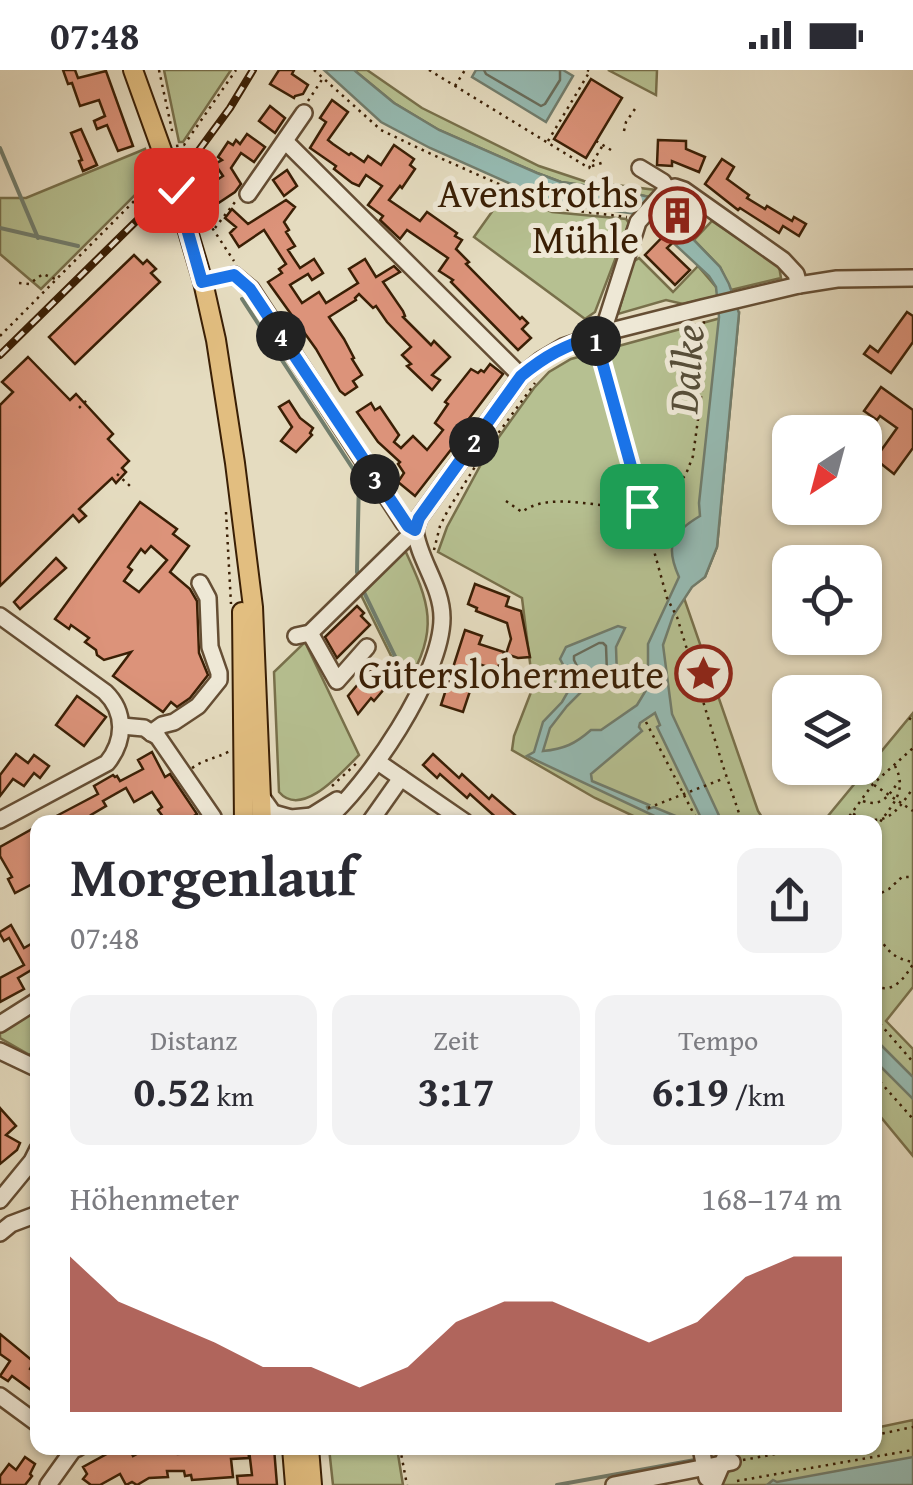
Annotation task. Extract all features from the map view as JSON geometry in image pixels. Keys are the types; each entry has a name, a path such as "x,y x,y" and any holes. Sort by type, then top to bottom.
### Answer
{"main road":[{"path":"134,70 174,184 216,340 232,507 244,815"},
{"path":"232,507 253,607 262,815"},
{"path":"294,1455 301,1483"},
{"path":"301,1483 307,1455"}],"street":[{"path":"248,194 304,114"},
{"path":"286,142 521,376"},
{"path":"640,168 663,182 667,189"},
{"path":"607,332 607,320 640,221 667,189 684,190 783,260 800,284"},
{"path":"234,275 250,289 404,523 415,530 442,616 439,643 398,731 373,757 363,779 319,815"},
{"path":"367,647 337,681 303,635 415,530 419,518 521,376 541,360 562,347 607,332 800,284 837,278 913,278"},
{"path":"151,733 198,706 218,680 210,648 208,598 200,583"},
{"path":"0,616 105,692 118,708 122,726 118,747 108,764 0,820"},
{"path":"122,726 144,728 158,737 212,815"},
{"path":"373,757 455,815"},
{"path":"375,815 400,778"},
{"path":"261,795 273,813 280,815"},
{"path":"0,1024 30,1005"},
{"path":"0,1051 30,1065"},
{"path":"0,1200 30,1162"},
{"path":"0,1233 30,1217"},
{"path":"0,1396 30,1418"},
{"path":"48,1485 69,1455"},
{"path":"614,1485 720,1471"}],"path":[{"path":"175,146 184,145 236,70"},
{"path":"314,70 380,130 431,154 552,208 640,221"},
{"path":"429,70 589,168"},
{"path":"455,86 465,70"},
{"path":"547,142 588,70"},
{"path":"304,114 323,76"},
{"path":"624,130 637,106"},
{"path":"596,141 612,150"},
{"path":"589,168 603,145"},
{"path":"589,168 605,162"},
{"path":"0,336 158,177"},
{"path":"214,229 239,198 248,194"},
{"path":"196,212 205,217 234,259 234,275"},
{"path":"19,283 29,284 43,274 56,279"},
{"path":"646,524 651,523 686,474 694,456 706,307"},
{"path":"604,368 578,353 598,348 604,368 642,506 646,524 667,598 676,614 740,815"},
{"path":"469,477 540,378"},
{"path":"79,408 88,398"},
{"path":"117,474 130,488"},
{"path":"506,501 522,512 535,504 554,502 642,506"},
{"path":"231,605 232,507"},
{"path":"648,726 695,815"},
{"path":"882,776 913,748"},
{"path":"183,774 207,758 231,751 231,762"},
{"path":"324,794 373,757"},
{"path":"882,820 901,790 894,765"},
{"path":"648,808 727,778"},
{"path":"862,800 877,804 889,795 900,778"},
{"path":"856,815 852,813 872,785"},
{"path":"874,785 913,811"},
{"path":"882,820 894,814 913,788"},
{"path":"882,892 902,877 913,878"},
{"path":"882,943 899,960 913,964 894,986 882,988"},
{"path":"882,1026 913,1062"},
{"path":"882,1084 913,1119"},
{"path":"882,1434 913,1428"},
{"path":"720,1471 737,1483 913,1450"},
{"path":"401,1455 406,1485"},
{"path":"720,1471 781,1455"}],"green space":[{"path":"164,70 231,70 183,142 179,142"},
{"path":"354,70 367,70 422,108 539,166 584,181 656,190 649,197 561,182 537,173 439,130 394,103"},
{"path":"608,70 657,70 656,95"},
{"path":"145,149 154,176 41,289 0,254 0,198 26,198"},
{"path":"506,192 552,212 626,219 629,223 595,312 585,319 474,237"},
{"path":"712,221 779,266 781,278 731,290 720,267 694,240"},
{"path":"639,258 673,292 698,266 716,287 718,296 683,304 666,300 618,314 633,262"},
{"path":"739,313 717,547 705,577 684,598 761,815 631,815 512,750 533,687 522,598 438,552 447,527 486,455 534,388 549,372 571,359"},
{"path":"404,548 428,616 424,648 406,686 359,591"},
{"path":"305,642 359,755 321,790 299,800 288,799 279,792 274,672"},
{"path":"913,713 913,987 886,1021 913,1049 913,1156 882,1118 882,815 829,815 854,785 882,785 882,751"},
{"path":"30,1010 30,1054 0,1038 0,1028"},
{"path":"913,1420 913,1485 717,1485 711,1459 733,1455 882,1455 882,1427"},
{"path":"330,1455 398,1455 403,1485 333,1485"}],"water":[{"path":"324,70 354,70 394,103 439,130 537,173 561,182 649,197 659,217 680,237 686,232 720,267 729,284 739,313 717,547 705,577 692,587 673,616 663,645 672,714 719,815 700,815 657,727 660,725 655,713 640,723 642,731 591,774 592,781 649,805 648,809 654,807 673,815 652,815 527,756 534,752 543,722 573,683 560,659 566,647 618,626 625,628 616,647 617,677 609,686 585,688 567,706 550,728 543,751 569,745 591,730 601,730 637,705 648,687 648,644 679,577 672,557 673,541 700,516 719,317 716,287 653,224 637,214 551,202 381,122"},
{"path":"476,70 563,70 573,76 546,122 472,77"},
{"path":"882,1046 913,1077 913,1099 882,1068"},
{"path":"913,1457 913,1485 767,1485 773,1480"}],"building":[{"path":"63,70 75,70 78,78 106,71 133,146 118,151 107,125 97,129 94,121 105,116 99,100 80,106"},
{"path":"279,70 294,70 292,74 308,85 303,94 294,98 270,84"},
{"path":"591,79 622,98 586,158 554,139"},
{"path":"332,100 348,112 328,140 333,144 364,162 368,156 381,165 394,145 414,159 410,165 415,169 389,200 420,221 427,212 457,233 455,236 462,240 456,249 469,262 466,264 528,323 522,329 531,338 518,350 453,280 439,271 448,258 407,230 400,239 380,220 383,216 368,205 382,186 366,175 359,186 352,183 310,148 326,122 320,118"},
{"path":"270,106 285,118 275,133 259,121"},
{"path":"81,129 97,165 83,171 71,133"},
{"path":"247,134 265,147 254,162 241,153 231,168 241,184 217,204 206,187 223,176 215,164 222,160 218,157 228,142 233,145 236,140 240,144"},
{"path":"658,140 686,141 686,149 705,157 699,172 672,161 672,166 657,165"},
{"path":"722,159 734,167 727,179 749,195 747,198 806,224 799,236 783,226 779,233 738,210 705,184"},
{"path":"287,170 297,186 284,196 273,180"},
{"path":"676,199 697,217 701,226 694,234 688,228 667,248 690,270 675,285 645,255 671,228 660,217"},
{"path":"286,200 295,207 284,222 295,246 288,250 300,268 314,259 323,273 312,280 308,274 290,285 302,303 319,292 326,303 358,283 349,269 365,259 376,277 394,266 400,272 383,282 403,317 431,345 434,341 450,357 432,375 440,380 432,390 407,366 411,364 402,355 411,347 376,306 373,308 359,294 329,317 362,375 353,381 357,387 345,395 340,391 316,349 268,282 282,273 279,269 286,264 264,230 239,247 230,233 236,227 225,218 232,209 248,224"},
{"path":"134,255 156,269 151,273 160,282 75,364 49,337"},
{"path":"907,312 913,316 913,342 891,373 864,354 870,346 878,352"},
{"path":"28,357 70,400 76,394 113,434 108,439 129,461 122,468 126,472 116,483 112,478 79,509 86,516 79,522 73,515 0,586 0,405 13,392 2,382"},
{"path":"490,364 503,374 415,496 398,482 404,473 400,462 378,442 357,412 371,403 375,410 380,407 399,435 394,442 401,448 413,436 427,450 443,430 435,423 448,404 445,402 471,369 484,372"},
{"path":"881,387 913,410 913,448 894,474 882,465 882,449 897,428 882,415 864,411"},
{"path":"289,401 300,418 313,428 312,435 296,452 281,441 292,427 279,407"},
{"path":"140,502 177,529 173,534 189,546 170,572 190,589 197,601 199,653 208,675 190,698 177,707 171,702 163,712 113,676 131,652 104,660 85,642 89,638 55,619","holes":["151,546 167,560 139,592 124,581 132,570 128,567 141,549 145,553"]},
{"path":"56,558 66,568 20,609 14,602"},
{"path":"475,584 509,597 506,606 521,611 530,657 506,654 511,639 507,623 468,604"},
{"path":"357,606 370,625 337,658 325,637"},
{"path":"465,630 482,636 479,644 504,652 497,670 479,664 463,712 441,705"},
{"path":"377,662 392,674 374,701 371,698 358,714 348,696"},
{"path":"77,696 106,717 84,746 56,725"},
{"path":"152,752 165,777 170,774 197,814 162,815 158,810 162,807 152,792 134,802 126,788 103,801 106,806 91,815 58,815 98,794 94,786 113,775 120,781 143,769 138,760"},
{"path":"16,754 28,763 34,755 49,766 40,778 34,773 24,786 13,779 0,796 0,775"},
{"path":"433,754 459,778 462,774 489,799 492,795 515,815 493,815 470,794 467,798 423,765"},
{"path":"30,830 30,885 15,893 0,847"},
{"path":"11,925 24,948 30,945 30,971 18,978 24,989 0,1002 0,978 24,965 9,938 4,941 0,932"},
{"path":"0,1108 16,1126 6,1135 20,1143 0,1164"},
{"path":"0,1334 30,1359 30,1389 12,1376 8,1381 0,1376 10,1361 0,1354"},
{"path":"105,1455 249,1458 231,1459 233,1477 192,1480 184,1471 167,1471 168,1477 149,1478 137,1485 126,1485 120,1474 100,1485 91,1485 83,1479 87,1474 83,1467"},
{"path":"250,1455 275,1455 277,1485 238,1485 237,1476 252,1475"},
{"path":"25,1457 35,1464 25,1485 0,1485 0,1476 9,1464 16,1470"}],"waterway":[{"path":"0,148 38,238"},
{"path":"0,228 78,246"},
{"path":"242,299 359,478 359,579"},
{"path":"362,588 406,679"},
{"path":"557,1485 695,1460"}],"railway":[{"path":"0,355 174,184 253,70"}],"place":[{"name":"Avenstroths Mühle","path":"678,215"},
{"name":"Güterslohermeute","path":"703,673"}],"route":[{"path":"176,190 202,282 234,275 250,289 408,526 415,530 419,518 521,376 562,347 595,336 642,506"}],"water label":[{"name":"Dalke","path":"685,369"}]}
